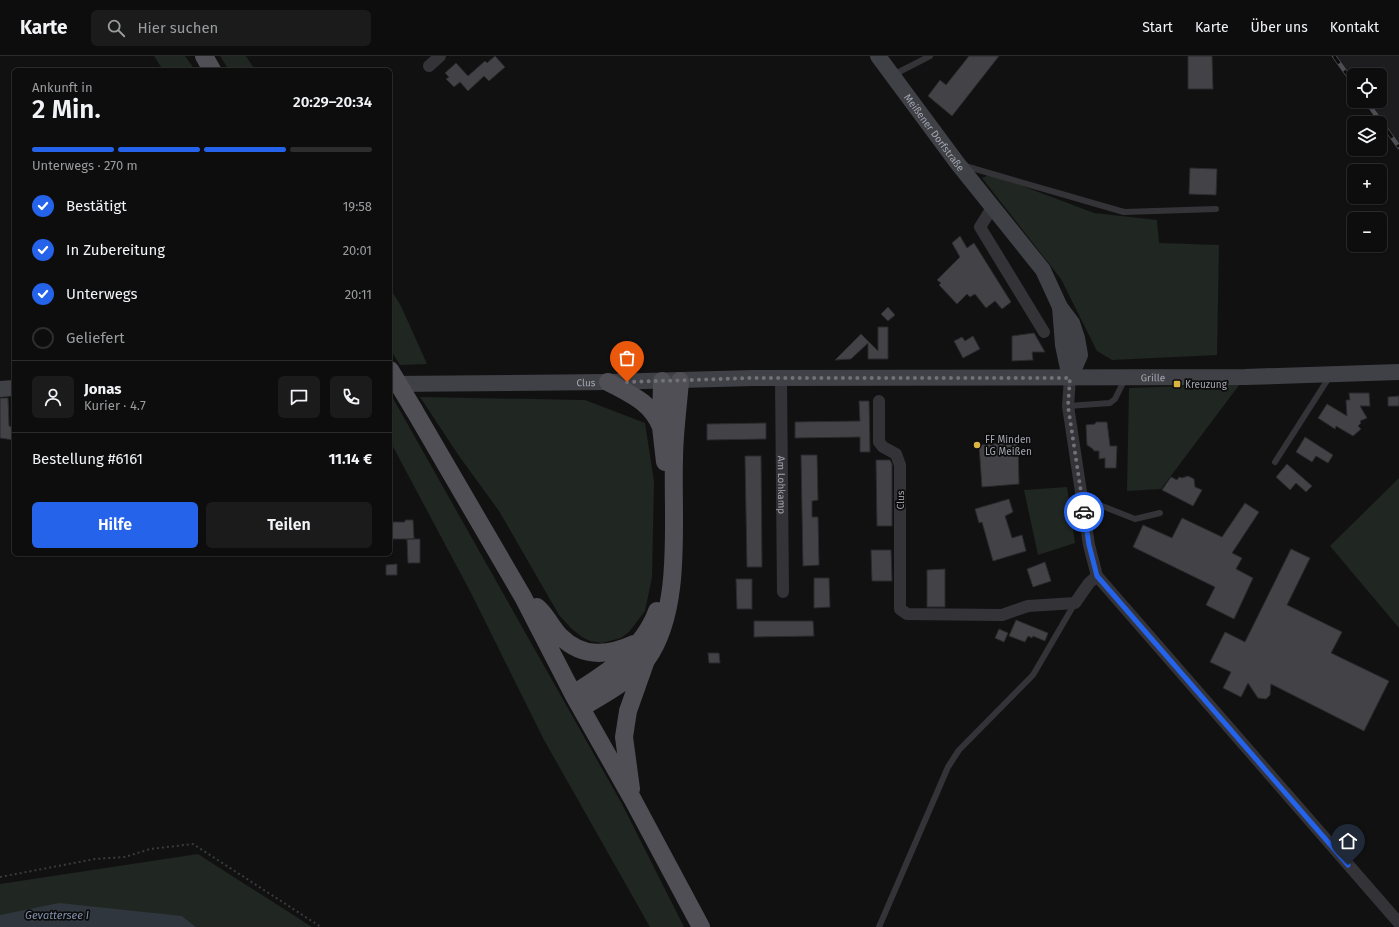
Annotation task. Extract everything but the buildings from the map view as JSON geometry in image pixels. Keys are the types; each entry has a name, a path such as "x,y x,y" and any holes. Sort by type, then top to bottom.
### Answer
{"main road":[{"path":"204,56 211,68"},
{"name":"Meißener Dorfstraße","path":"878,56 958,164 1043,270 1060,307 1063,345 1070,378"},
{"name":"Grille","path":"1070,378 1230,377 1399,372"},
{"path":"392,373 523,597 577,701 633,800 700,927"},
{"name":"Clus","path":"392,384 680,381 781,378 1070,378"},
{"path":"577,701 625,658 640,641 655,618 662,597 665,572 667,509 665,460 661,427 662,381"},
{"path":"633,800 624,736 628,710 646,660 654,647 665,618 671,595 673,572 674,458 680,381"},
{"path":"608,382 642,400 656,416 661,427"},
{"path":"0,389 12,388"},
{"path":"523,597 539,608 560,636 580,650 601,654 618,651 640,641"},
{"path":"577,701 612,689 646,660"}],"street":[{"path":"429,66 440,56"},
{"path":"992,208 980,227 1044,332"},
{"name":"Am Lohkamp","path":"781,378 783,592"},
{"path":"1070,378 1068,406 1089,545 1097,576 1399,923"},
{"name":"Clus","path":"879,401 879,442 883,447 896,454 900,465 900,609 907,614 1002,615 1028,606 1075,603"},
{"path":"1075,603 1089,583 1097,576"}],"lane":[{"path":"893,75 930,56"},
{"path":"958,164 1124,212 1216,209"},
{"path":"1275,462 1332,374"},
{"path":"1068,406 1110,403 1115,399 1126,377"},
{"path":"1083,503 1092,502 1135,519 1160,513"},
{"path":"880,927 948,767 959,750 1032,675 1075,603"}],"path":[{"path":"0,877 96,859 125,857 150,849 193,844 321,927"}],"shaded area":[{"path":"154,56 185,56 194,68 162,68"},
{"path":"220,56 246,56 254,68 228,68"},
{"path":"1334,56 1399,56 1399,145 1387,128 1387,116 1378,116 1372,108 1387,108 1387,68 1347,68 1347,74"},
{"path":"991,174 1094,213 1157,220 1159,243 1219,245 1217,355 1112,360 1097,351 1061,279 982,178"},
{"path":"392,291 401,306 427,364 400,365 392,352"},
{"path":"1240,384 1161,489 1127,491 1129,388"},
{"path":"392,397 622,804 684,927 650,927 544,740 471,593 392,445"},
{"path":"420,397 585,400 645,423 654,481 652,577 645,611 629,632 621,638 602,643 590,641 572,629 559,615 499,511 459,456"},
{"path":"1399,478 1399,628 1330,546"},
{"path":"1067,487 1075,543 1038,555 1024,490"},
{"path":"198,854 312,927 196,927 182,916 0,915 0,884"}],"water":[{"name":"Gevattersee I","path":"59,903 182,916 196,927 0,927 0,915"}],"railway":[{"path":"1334,56 1347,74"},
{"path":"1371,108 1399,147"}],"way so far":[{"path":"627,382 753,378 1070,378 1068,406 1084,512"}],"place":[{"name":"Kreuzung","path":"1177,384"},
{"name":"FF Minden LG Meißen","path":"977,445"}],"route":[{"path":"1084,512 1089,545 1097,576 1348,865"}]}
